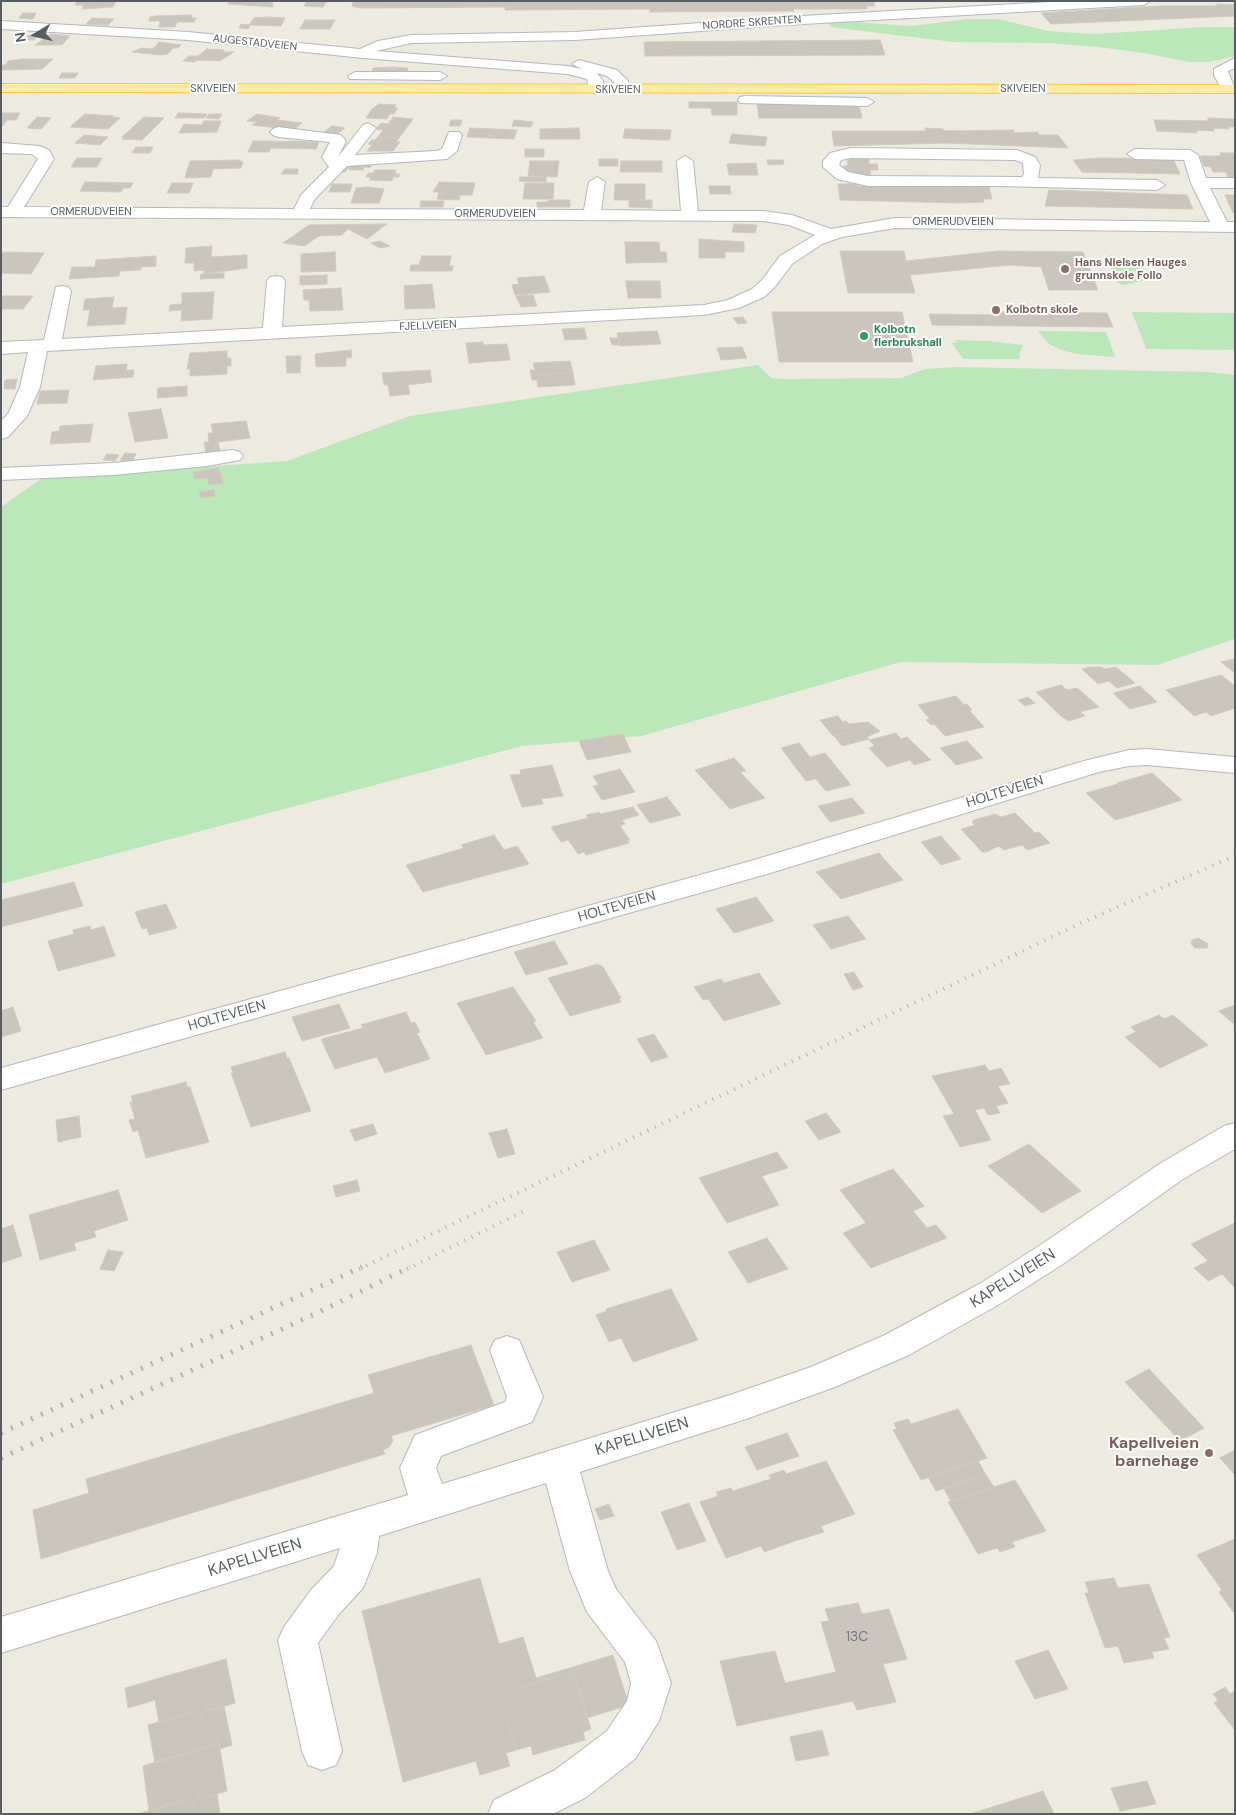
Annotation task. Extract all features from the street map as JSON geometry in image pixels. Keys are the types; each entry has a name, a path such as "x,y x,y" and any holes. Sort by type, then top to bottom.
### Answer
{"main road":[{"name":"SKIVEIEN","path":"1,88 622,90 804,95 1232,89"}],"street":[{"path":"944,1 960,11"},
{"name":"NORDRE SKRENTEN","path":"363,54 375,46 403,40 555,37 654,30 789,26 960,11 1144,1"},
{"name":"AUGESTADVEIEN","path":"1,25 188,36 363,54 509,64 588,74 595,78 596,90"},
{"path":"654,30 661,37 668,39 752,38"},
{"path":"555,37 566,44 622,47"},
{"path":"1232,89 1221,75 1221,69 1235,62"},
{"path":"355,76 480,74 496,72 509,64"},
{"name":"AUGESTADVEIEN","path":"509,64 570,64 598,68 618,77 622,90"},
{"path":"745,100 804,95 866,102"},
{"path":"300,213 307,198 339,164 368,128"},
{"path":"278,132 336,138 338,141 330,157 339,164"},
{"path":"339,164 352,160 441,156 449,151 454,135"},
{"path":"1,148 35,150 43,153 46,159 7,212"},
{"path":"1027,182 1032,174 1032,165 1030,160 1017,155 851,153 836,156 831,161 831,167 836,172 852,180 1157,185"},
{"name":"ORMERUDVEIEN","path":"1134,154 1190,155 1196,187 1228,226"},
{"path":"685,161 690,216"},
{"path":"592,214 597,182"},
{"path":"1196,187 1235,183"},
{"name":"ORMERUDVEIEN","path":"7,212 592,214 782,218 802,222 829,234 877,225 921,222 1228,226"},
{"name":"FJELLVEIEN","path":"1,348 640,315 718,308 748,299 758,293 794,253 829,234"},
{"path":"272,334 276,282"},
{"path":"1,433 17,416 30,387 37,361 45,346 62,291"},
{"path":"1,474 114,469 233,456"},
{"name":"HOLTEVEIEN","path":"1,1079 747,871 1093,766 1130,758 1148,757 1235,765"},
{"name":"KAPELLVEIEN","path":"1,1636 430,1504 780,1393 897,1345 993,1292 1054,1253 1172,1171 1235,1134"},
{"path":"430,1504 418,1468 428,1446 450,1436 519,1412 525,1397 507,1350"},
{"path":"509,1814 570,1784 621,1745 645,1708 651,1683 642,1654 601,1600 589,1571 559,1463"},
{"path":"322,1751 298,1640 325,1602 350,1576 358,1553 362,1525"}],"green space":[{"path":"969,19 998,19 1048,31 1094,34 1235,27 1235,56 1209,62 1189,62 1144,53 1098,47 1049,43 953,42 831,27 827,22 840,21 911,26"},
{"path":"1111,255 1144,271 1145,276 1142,281 1123,285 1117,282 1106,258"},
{"path":"1132,312 1235,313 1235,350 1146,349"},
{"path":"1038,331 1106,332 1115,357 1078,354 1061,350 1049,344"},
{"path":"956,340 1023,345 1019,354 1020,359 963,359 952,343 957,343"},
{"path":"758,365 771,378 788,379 901,378 925,369 957,367 1208,372 1235,375 1235,639 1157,665 901,662 641,736 522,746 1,884 1,507 42,478 287,461 410,416"}],"building":[{"path":"77,1 116,1 113,7 82,9 83,5 75,5"},
{"path":"228,1 272,1 273,7 228,4"},
{"path":"307,1 326,2 323,7 304,6"},
{"path":"353,1 873,1 875,6 867,6 867,9 793,9 794,11 650,12 650,9 505,10 505,7 360,8 352,6"},
{"path":"1216,4 1235,5 1235,16 1051,24 1041,13 1158,6 1218,6"},
{"path":"23,13 36,13 33,19 19,18"},
{"path":"192,15 191,18 196,18 194,22 177,22 175,27 159,27 160,21 149,21 150,17 155,16"},
{"path":"92,18 114,19 108,25 86,24"},
{"path":"254,18 285,18 281,26 250,25 248,29 239,28 241,24 249,25"},
{"path":"305,20 335,20 330,29 300,29"},
{"path":"51,34 70,36 62,45 35,45"},
{"path":"38,35 34,40 20,40 23,36"},
{"path":"880,40 885,55 645,56 644,42"},
{"path":"159,42 181,45 178,48 173,48 168,54 161,55 132,52 142,48 153,49"},
{"path":"207,49 234,52 220,61 183,61 189,56 198,56"},
{"path":"53,59 42,69 1,70 1,65 5,65 8,61"},
{"path":"373,68 408,68 407,75 371,76"},
{"path":"62,73 78,73 75,78 59,78"},
{"path":"689,102 737,102 737,115 712,115 711,108 689,108"},
{"path":"757,103 859,105 862,118 759,118"},
{"path":"379,104 396,105 394,108 398,108 387,119 366,118 372,109"},
{"path":"1,113 20,113 16,120 7,120 1,128"},
{"path":"178,113 207,114 204,118 175,118"},
{"path":"85,114 120,118 108,129 70,127"},
{"path":"209,114 222,114 219,119 206,118"},
{"path":"257,114 280,118 277,120 302,123 293,130 252,125 257,122 247,121"},
{"path":"37,117 51,118 41,129 27,128"},
{"path":"144,117 164,118 142,140 122,139 124,137 122,137"},
{"path":"393,117 413,119 399,138 378,137 383,130 376,129 381,123 388,124"},
{"path":"1208,118 1235,119 1235,127 1228,127 1229,129 1213,128 1214,131 1197,130 1197,133 1157,131 1154,120 1208,121"},
{"path":"451,120 462,120 460,126 449,126"},
{"path":"514,120 533,122 531,127 512,126"},
{"path":"204,121 221,121 217,132 179,133 184,124 202,125"},
{"path":"332,126 345,128 336,135 323,133"},
{"path":"470,128 494,129 490,138 467,137"},
{"path":"579,128 580,139 540,139 540,129"},
{"path":"925,128 943,129 944,131 1014,130 1014,133 1038,132 1039,135 1058,135 1068,148 946,143 834,146 832,131 926,131"},
{"path":"494,129 517,130 514,139 490,138"},
{"path":"625,129 671,130 670,140 623,138"},
{"path":"732,134 767,137 765,146 749,145 729,143"},
{"path":"84,135 108,137 100,145 75,143"},
{"path":"378,137 399,138 396,142 400,142 393,151 367,151 372,145 368,144"},
{"path":"253,141 274,141 269,152 248,152"},
{"path":"274,142 319,142 316,149 271,148"},
{"path":"136,147 153,147 150,153 132,153"},
{"path":"525,149 544,149 544,157 525,157"},
{"path":"1220,153 1235,153 1235,179 1228,178 1226,172 1213,172 1211,167 1204,166 1200,156 1221,156"},
{"path":"77,158 102,158 97,167 71,167"},
{"path":"1101,158 1173,159 1180,174 1082,172 1073,160"},
{"path":"599,159 618,159 618,166 599,166"},
{"path":"847,159 869,159 869,164 877,164 878,170 870,170 871,175 849,175 848,171 843,171 843,166 848,166"},
{"path":"238,160 243,162 241,168 213,169 211,177 185,178 190,161"},
{"path":"767,160 783,160 784,164 768,165"},
{"path":"530,161 559,161 557,177 528,176"},
{"path":"621,161 662,161 662,172 620,172"},
{"path":"353,162 373,162 370,168 364,167 363,170 349,170 350,168 345,172 338,171 341,167 351,167"},
{"path":"756,163 758,175 729,175 727,164"},
{"path":"285,169 298,169 298,174 281,174"},
{"path":"375,170 396,170 395,174 400,174 399,177 393,177 392,181 370,180 371,177 366,177 368,173 373,173"},
{"path":"520,177 546,177 546,182 519,181"},
{"path":"85,182 133,183 130,188 123,188 121,192 80,191"},
{"path":"439,182 475,183 472,195 460,195 459,200 437,199 439,192 433,192"},
{"path":"172,183 193,183 189,193 167,193"},
{"path":"525,183 554,183 553,199 523,199"},
{"path":"332,184 352,184 350,192 329,192"},
{"path":"615,184 645,184 645,200 614,200"},
{"path":"838,184 857,184 857,186 989,187 992,199 983,199 984,202 959,203 840,200"},
{"path":"709,186 730,186 731,194 710,194"},
{"path":"356,188 384,189 379,203 351,203"},
{"path":"1049,190 1187,195 1193,209 1045,206"},
{"path":"1225,195 1235,195 1235,213 1233,213"},
{"path":"548,200 570,200 570,207 537,207 537,202 548,202"},
{"path":"629,200 652,200 652,208 629,207"},
{"path":"421,201 444,201 443,207 420,207"},
{"path":"387,224 367,239 348,229 342,235 319,236 304,246 283,243 309,225"},
{"path":"734,224 757,225 755,233 732,232"},
{"path":"699,239 744,242 744,252 725,252 725,258 699,258"},
{"path":"380,241 390,246 380,248 371,243"},
{"path":"625,242 659,242 660,252 666,252 667,262 626,263"},
{"path":"212,246 211,257 247,255 247,268 204,274 204,270 194,271 194,263 185,263 186,248"},
{"path":"840,251 904,251 906,261 998,251 1083,252 1098,290 1049,290 1041,267 1010,265 910,275 915,293 848,293"},
{"path":"335,252 336,271 301,272 301,254"},
{"path":"1,253 44,253 31,274 1,273"},
{"path":"156,256 156,266 141,267 141,270 120,271 119,276 69,279 72,267 95,267 96,260"},
{"path":"422,256 451,256 449,266 453,266 452,271 410,271 411,265 419,265"},
{"path":"224,273 224,278 200,279 201,274"},
{"path":"327,275 327,279 300,280 300,276"},
{"path":"544,276 550,292 515,295 512,285 519,284 517,278"},
{"path":"327,279 327,284 300,285 300,280"},
{"path":"626,281 660,281 661,298 628,298"},
{"path":"432,284 435,308 405,309 404,286"},
{"path":"341,288 343,310 310,311 309,300 304,300 303,290"},
{"path":"214,292 212,319 181,321 182,310 169,311 170,305 182,304 182,293"},
{"path":"533,295 537,306 521,307 516,296"},
{"path":"1,296 33,296 23,309 1,309"},
{"path":"114,297 112,308 127,307 125,324 87,326 90,310 83,310 85,299"},
{"path":"772,312 902,312 913,362 779,362"},
{"path":"997,312 1107,313 1113,327 932,325 929,314 997,315"},
{"path":"743,317 747,323 738,324 733,318"},
{"path":"584,328 587,339 565,340 562,329"},
{"path":"657,331 661,344 620,346 617,333"},
{"path":"610,338 619,338 620,345 612,345"},
{"path":"483,342 483,345 507,344 510,360 469,363 466,343"},
{"path":"742,347 747,358 721,360 717,348"},
{"path":"351,350 352,357 346,358 346,366 316,367 315,354"},
{"path":"227,351 227,358 231,358 231,366 227,366 227,374 190,376 190,369 187,369 190,353"},
{"path":"286,356 301,356 300,373 287,373"},
{"path":"570,361 573,373 531,375 530,370 535,370 533,363"},
{"path":"127,364 126,370 134,370 133,377 93,380 96,366"},
{"path":"430,370 432,382 408,385 410,394 390,396 388,385 384,385 382,373"},
{"path":"573,373 575,385 538,387 537,380 532,380 531,375"},
{"path":"17,379 15,389 4,389 5,380"},
{"path":"187,386 187,396 157,398 158,388"},
{"path":"69,390 67,403 37,404 40,391"},
{"path":"161,409 168,438 135,442 128,413"},
{"path":"246,421 250,438 218,442 220,451 206,453 204,442 209,442 208,433 213,433 211,424"},
{"path":"93,424 90,442 50,444 52,432 59,431 60,426"},
{"path":"125,453 136,454 132,461 120,460"},
{"path":"107,454 119,455 115,461 103,460"},
{"path":"219,468 223,483 209,485 207,478 195,479 193,472"},
{"path":"214,490 215,496 201,498 199,492"},
{"path":"1235,659 1235,673 1221,662"},
{"path":"1090,667 1105,669 1116,667 1135,683 1117,688 1109,681 1098,684 1082,669"},
{"path":"1221,675 1235,686 1235,708 1211,716 1206,712 1194,716 1166,690"},
{"path":"1061,685 1067,690 1077,688 1099,707 1080,712 1085,716 1069,721 1062,717 1036,692"},
{"path":"1140,686 1157,702 1130,709 1113,693"},
{"path":"956,696 964,705 967,704 972,710 969,710 984,727 945,736 934,724 931,725 926,720 930,719 918,705"},
{"path":"1028,697 1035,703 1025,706 1018,700"},
{"path":"838,716 851,732 833,736 820,720"},
{"path":"846,721 849,724 868,722 880,731 867,737 869,739 842,746 834,736 851,732 843,722"},
{"path":"896,733 901,739 907,737 931,760 914,765 910,760 887,767 869,748 875,746 869,740"},
{"path":"623,734 631,752 587,760 579,741"},
{"path":"967,741 983,758 956,765 940,748"},
{"path":"799,743 810,757 825,753 851,785 826,791 816,779 806,781 781,748"},
{"path":"734,758 746,771 740,772 765,798 730,809 695,770"},
{"path":"552,765 563,796 541,799 543,804 522,807 510,775 521,774 520,770"},
{"path":"620,769 635,792 602,800 593,786 599,785 593,776"},
{"path":"1152,773 1182,800 1147,811 1117,783"},
{"path":"1118,784 1147,811 1115,820 1086,793"},
{"path":"667,797 681,815 650,823 637,805"},
{"path":"852,798 865,813 830,822 818,806"},
{"path":"633,807 639,815 622,820 625,824 620,826 630,840 627,840 629,843 586,855 584,852 578,854 568,840 561,842 551,827 588,818 586,815 599,812 601,814"},
{"path":"1015,813 1035,833 1039,832 1050,843 1027,850 1022,845 1004,850 999,846 982,852 961,829 975,825 972,822 974,820 995,814 1001,817"},
{"path":"494,835 504,850 517,846 529,864 423,892 406,865 464,848 461,845"},
{"path":"941,836 961,859 941,865 921,842"},
{"path":"879,853 903,880 841,899 816,872"},
{"path":"74,882 83,906 1,927 1,900"},
{"path":"756,897 774,921 734,933 716,909"},
{"path":"166,904 177,928 149,935 147,928 142,929 135,912"},
{"path":"848,916 866,939 831,949 813,925"},
{"path":"90,926 91,930 104,926 115,956 58,971 48,941 74,934 73,930"},
{"path":"1198,938 1208,944 1207,948 1195,948 1191,944 1192,940"},
{"path":"554,941 568,964 526,975 514,952"},
{"path":"598,964 603,967 621,998 619,999 621,1002 570,1016 548,978"},
{"path":"854,972 863,987 853,990 844,974"},
{"path":"759,973 781,1004 724,1021 708,999 703,1000 694,987 721,979 724,983"},
{"path":"513,987 536,1021 533,1022 543,1038 486,1055 457,1003"},
{"path":"339,1004 350,1028 302,1041 292,1017"},
{"path":"1235,1005 1235,1025 1219,1011"},
{"path":"13,1007 21,1031 1,1037 1,1011"},
{"path":"406,1012 411,1023 415,1022 420,1032 417,1033 430,1059 385,1073 377,1057 335,1069 321,1039 363,1028 361,1025"},
{"path":"1159,1015 1164,1019 1173,1015 1208,1045 1160,1068 1125,1037 1136,1032 1131,1027"},
{"path":"654,1034 668,1057 651,1062 637,1039"},
{"path":"285,1052 311,1111 251,1127 231,1073 233,1073 231,1067"},
{"path":"985,1065 989,1071 1001,1068 1010,1084 998,1086 1008,1103 996,1106 1000,1113 988,1115 984,1108 975,1110 991,1140 960,1147 943,1116 954,1114 932,1076"},
{"path":"186,1082 187,1087 190,1087 209,1142 146,1158 138,1130 133,1132 129,1120 135,1119 130,1102 133,1102 131,1096"},
{"path":"826,1113 841,1132 819,1140 805,1121"},
{"path":"79,1116 81,1137 58,1142 56,1120"},
{"path":"373,1124 377,1134 355,1141 350,1130"},
{"path":"507,1129 515,1154 498,1158 489,1133"},
{"path":"1029,1144 1081,1191 1042,1213 988,1166"},
{"path":"777,1152 788,1168 762,1176 779,1205 727,1223 699,1178"},
{"path":"893,1169 924,1206 913,1211 927,1228 936,1225 947,1238 871,1268 843,1233 866,1223 840,1190"},
{"path":"357,1180 360,1191 336,1197 333,1186"},
{"path":"118,1190 128,1220 94,1231 96,1237 74,1243 76,1250 40,1260 29,1215"},
{"path":"1235,1223 1235,1288 1222,1274 1208,1281 1194,1268 1208,1261 1191,1244"},
{"path":"13,1225 22,1256 1,1263 1,1229"},
{"path":"767,1238 788,1269 748,1283 728,1252"},
{"path":"594,1240 610,1270 572,1282 557,1252"},
{"path":"108,1250 123,1252 114,1271 100,1269"},
{"path":"671,1289 698,1340 633,1362 621,1338 609,1342 596,1315 607,1311 606,1309"},
{"path":"471,1345 494,1405 391,1436 393,1441 388,1448 383,1450 385,1454 41,1559 33,1510 89,1493 86,1479 374,1393 368,1375"},
{"path":"1149,1369 1204,1428 1180,1441 1125,1382"},
{"path":"958,1409 987,1458 921,1480 893,1430 897,1429 894,1423 908,1419 911,1424"},
{"path":"787,1433 799,1456 757,1470 745,1447"},
{"path":"1235,1450 1235,1475 1220,1458"},
{"path":"826,1461 855,1514 821,1526 824,1532 795,1541 764,1481 771,1479 769,1475 784,1470 786,1474"},
{"path":"978,1461 986,1475 936,1491 928,1477"},
{"path":"986,1475 994,1487 951,1501 944,1489"},
{"path":"1015,1480 1046,1531 1012,1542 1015,1547 1000,1552 997,1548 978,1554 948,1502"},
{"path":"764,1481 795,1541 764,1552 761,1546 726,1558 700,1502 718,1496 716,1492 731,1488 733,1491"},
{"path":"689,1503 706,1541 677,1550 661,1512"},
{"path":"609,1504 614,1516 600,1520 595,1509"},
{"path":"1235,1539 1235,1611 1233,1612 1219,1592 1222,1590 1197,1555"},
{"path":"480,1578 499,1644 523,1637 536,1678 613,1655 629,1705 587,1718 573,1672 500,1693 516,1750 506,1753 510,1766 480,1775 476,1761 403,1782 362,1611"},
{"path":"1114,1578 1118,1588 1149,1584 1170,1637 1164,1638 1169,1649 1152,1652 1154,1658 1124,1663 1118,1646 1105,1648 1085,1593 1089,1593 1085,1582"},
{"path":"858,1603 862,1614 889,1609 907,1659 883,1664 896,1702 857,1710 853,1701 737,1726 720,1661 775,1651 785,1683 836,1672 821,1622 829,1621 825,1609"},
{"path":"1048,1650 1068,1689 1035,1699 1015,1661"},
{"path":"226,1659 235,1703 191,1716 190,1713 159,1722 155,1700 128,1708 125,1688"},
{"path":"573,1672 591,1729 583,1732 585,1740 533,1755 531,1746 516,1750 500,1693"},
{"path":"1225,1687 1230,1694 1235,1691 1235,1730 1214,1703 1218,1700 1213,1694"},
{"path":"224,1706 232,1745 220,1749 219,1743 155,1763 148,1725 190,1713 191,1716"},
{"path":"822,1730 829,1755 796,1761 790,1737"},
{"path":"219,1743 227,1791 183,1804 183,1800 149,1811 143,1766"},
{"path":"1147,1781 1156,1804 1120,1811 1111,1788"},
{"path":"1043,1791 1054,1814 970,1814"},
{"path":"217,1794 220,1814 138,1814 183,1800 183,1804"}],"railway":[{"path":"359,1269 1083,922 1235,856"},
{"path":"407,1269 528,1209"},
{"path":"1,1433 362,1267"},
{"path":"1,1458 319,1312 410,1267"}],"place":[{"name":"Hans Nielsen Hauges grunnskole Follo","path":"1065,269"},
{"name":"Kolbotn skole","path":"996,310"},
{"name":"Kolbotn flerbrukshall","path":"864,336"},
{"name":"Kapellveien barnehage","path":"1209,1453"}]}
